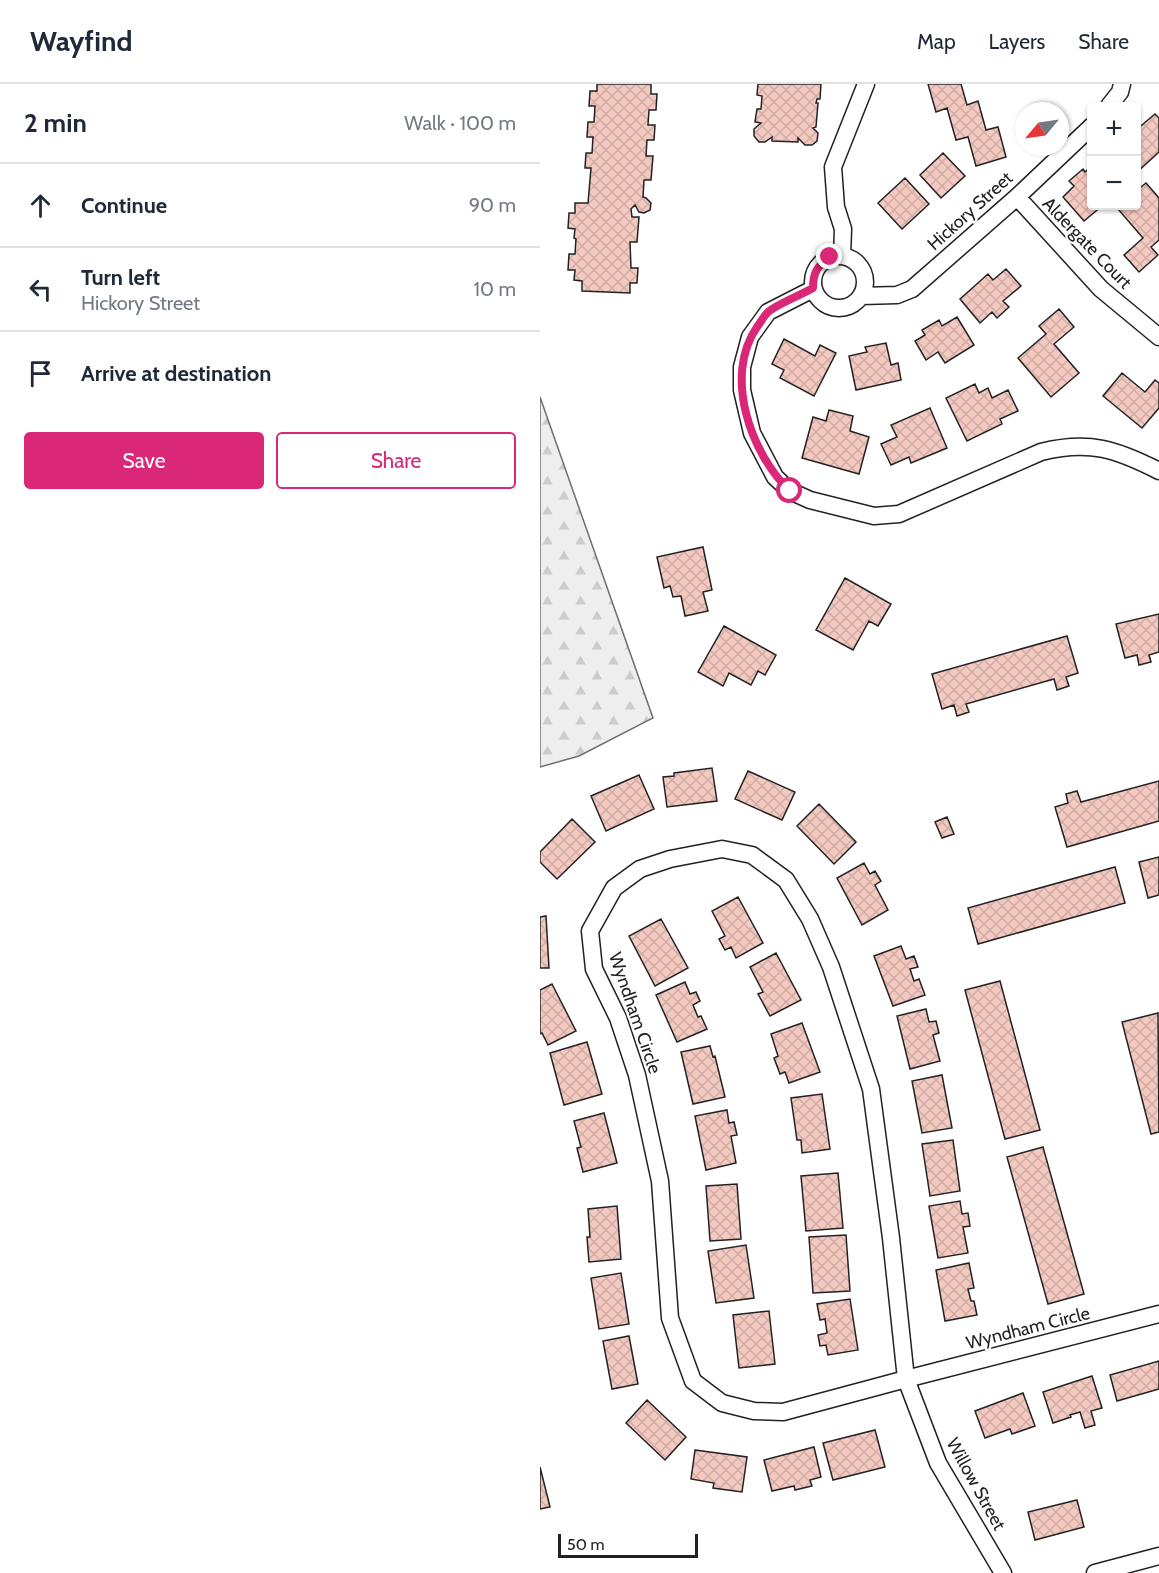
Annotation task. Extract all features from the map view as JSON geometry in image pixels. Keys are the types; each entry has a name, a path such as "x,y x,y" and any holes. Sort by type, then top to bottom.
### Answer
{"street":[{"path":"843,256 843,229 836,207 833,166 866,84"},
{"path":"1112,102 1120,92 1122,84"},
{"name":"Hickory Street","path":"813,288 823,304 840,310 857,303 861,296 897,295 912,289 1017,197 1087,130"},
{"name":"Aldergate Court","path":"1017,197 1101,289 1159,337"},
{"path":"861,296 867,287 863,269 854,260 843,256 830,257 819,265 813,276 813,288 768,312 750,337 742,368 742,390 752,433 775,477 790,491 810,500 873,516 899,513 1041,452 1064,446 1108,449 1126,454 1159,471"},
{"name":"Wyndham Circle","path":"906,1378 891,1238 871,1089 831,967 810,919 786,880 752,855 722,849 670,859 640,869 614,888 590,931 594,969 618,1018 637,1076 660,1181 670,1318 693,1381 722,1403 754,1411 783,1412 906,1378 1159,1314"},
{"name":"Willow Street","path":"906,1378 938,1463 1003,1573"},
{"path":"1095,1573 1159,1556"}],"green space":[{"path":"540,397 653,718 579,756 540,767"}],"building":[{"path":"597,84 651,84 651,94 657,94 656,110 649,110 648,125 655,125 654,140 647,140 646,156 653,156 651,180 644,180 643,197 651,203 650,210 644,213 639,212 635,205 631,209 632,217 639,217 637,242 630,242 631,268 638,268 637,283 630,283 630,293 582,291 582,281 574,280 575,270 568,270 569,254 575,254 576,239 574,238 575,229 568,228 569,213 575,213 575,203 588,203 591,168 585,168 586,153 592,153 593,137 587,137 588,122 594,122 595,106 589,106 590,91 597,91"},
{"path":"758,84 821,84 820,99 817,99 816,103 818,103 816,127 813,128 818,133 817,141 812,145 805,145 798,138 798,142 772,141 772,137 765,142 759,142 754,136 754,129 761,123 755,122 757,109 761,109 762,96 757,95"},
{"path":"928,84 961,84 967,105 978,101 986,130 998,127 1006,157 976,166 968,137 956,140 947,108 936,112"},
{"path":"1155,114 1159,118 1159,152 1141,168 1141,156 1141,126"},
{"path":"943,153 965,176 941,198 920,175"},
{"path":"1083,169 1085,172 1087,170 1087,210 1097,210 1084,221 1063,197 1074,186 1069,181"},
{"path":"905,178 929,204 902,229 878,203"},
{"path":"1146,183 1159,198 1159,240 1151,247 1158,255 1139,272 1124,255 1143,238 1119,210 1141,210 1141,187"},
{"path":"1006,269 1021,286 1003,301 1009,307 997,318 992,312 980,323 960,299 988,274 993,280"},
{"path":"1059,309 1074,327 1054,344 1079,373 1051,397 1018,358 1046,334 1039,326"},
{"path":"957,317 974,345 945,363 938,352 926,360 915,341 925,335 922,330 939,320 942,326"},
{"path":"784,339 815,356 820,345 836,353 814,396 780,378 784,370 772,364"},
{"path":"886,343 891,365 898,363 901,380 856,390 849,356 867,352 865,347"},
{"path":"1122,373 1145,392 1155,380 1159,383 1159,408 1142,428 1103,396"},
{"path":"975,384 979,393 988,388 992,398 1008,390 1018,411 1000,419 1002,424 967,441 946,398"},
{"path":"930,408 947,448 911,463 909,457 891,465 881,444 897,437 891,425"},
{"path":"829,410 853,416 850,431 869,437 859,474 802,458 813,417 826,421"},
{"path":"703,547 712,590 703,592 708,611 685,616 681,596 673,597 670,586 664,588 657,557"},
{"path":"845,578 891,604 878,626 869,621 853,650 816,630"},
{"path":"1159,614 1159,652 1149,655 1151,662 1139,665 1137,655 1125,658 1116,624"},
{"path":"724,626 776,655 765,675 758,671 751,685 729,673 723,686 698,672"},
{"path":"1067,636 1078,673 1066,677 1069,686 1057,690 1054,679 966,704 969,712 957,716 954,705 942,709 932,674"},
{"path":"712,768 717,801 667,807 663,777 674,776 674,773"},
{"path":"748,771 795,792 782,820 735,799"},
{"path":"639,775 654,809 606,831 591,796"},
{"path":"1159,781 1159,821 1067,847 1055,807 1068,803 1066,794 1077,791 1081,802"},
{"path":"819,804 856,842 834,864 797,826"},
{"path":"947,817 954,834 942,838 935,822"},
{"path":"572,819 595,842 557,879 540,862 540,852"},
{"path":"1159,857 1159,895 1148,898 1139,862"},
{"path":"864,863 870,874 875,871 881,881 875,885 888,910 862,925 837,878"},
{"path":"1115,867 1125,903 978,944 968,908"},
{"path":"738,897 763,943 736,958 731,947 725,950 719,939 725,936 712,911"},
{"path":"546,916 549,968 540,968 540,917"},
{"path":"661,919 688,968 655,986 629,936"},
{"path":"901,946 906,959 914,956 918,967 910,969 914,981 919,979 925,995 893,1006 874,956"},
{"path":"776,953 801,1000 770,1016 758,994 763,992 750,967"},
{"path":"1000,981 1040,1130 1005,1139 965,990"},
{"path":"685,982 690,994 696,992 700,1001 693,1005 707,1029 677,1042 656,995"},
{"path":"552,984 576,1031 548,1045 542,1033 540,1034 540,990"},
{"path":"926,1009 929,1022 936,1021 939,1033 933,1035 940,1061 910,1069 897,1016"},
{"path":"1158,1013 1159,1132 1151,1134 1122,1022"},
{"path":"802,1023 820,1072 789,1083 785,1072 780,1074 774,1058 778,1056 771,1034"},
{"path":"587,1042 602,1094 564,1105 550,1053"},
{"path":"710,1046 713,1057 715,1056 725,1097 693,1104 681,1052"},
{"path":"942,1075 952,1128 922,1133 912,1081"},
{"path":"822,1094 830,1149 802,1153 801,1140 797,1140 791,1098"},
{"path":"727,1110 729,1123 734,1122 737,1135 731,1136 736,1163 706,1170 695,1116"},
{"path":"604,1113 617,1163 583,1172 577,1148 581,1147 574,1121"},
{"path":"953,1140 960,1191 930,1196 922,1144"},
{"path":"1043,1147 1084,1294 1048,1304 1007,1157"},
{"path":"838,1173 843,1228 806,1231 801,1176"},
{"path":"737,1184 741,1239 710,1241 706,1186"},
{"path":"960,1201 962,1214 968,1213 970,1226 963,1227 968,1253 938,1258 929,1206"},
{"path":"617,1206 621,1259 589,1262 588,1209"},
{"path":"846,1235 850,1291 813,1293 809,1237"},
{"path":"746,1245 754,1298 716,1303 708,1251"},
{"path":"969,1263 974,1288 968,1289 977,1315 945,1321 936,1270"},
{"path":"621,1273 629,1324 599,1329 591,1278"},
{"path":"850,1299 858,1350 828,1355 826,1345 820,1346 818,1335 827,1333 825,1319 820,1320 817,1304"},
{"path":"769,1311 775,1364 739,1368 733,1315"},
{"path":"629,1336 638,1384 612,1389 603,1341"},
{"path":"1159,1361 1159,1389 1117,1401 1110,1375"},
{"path":"1092,1376 1102,1408 1091,1411 1095,1425 1085,1428 1080,1412 1053,1423 1043,1392"},
{"path":"1023,1393 1035,1426 1012,1434 1010,1429 985,1438 975,1411"},
{"path":"647,1400 686,1437 665,1460 626,1423"},
{"path":"875,1430 885,1467 833,1480 823,1443"},
{"path":"814,1447 821,1477 810,1480 812,1486 795,1490 794,1486 772,1491 764,1460"},
{"path":"695,1450 747,1457 742,1492 713,1488 714,1483 691,1479"},
{"path":"540,1467 550,1507 540,1509"},
{"path":"1077,1500 1084,1527 1035,1540 1028,1512"}],"route":[{"path":"790,491 775,477 752,433 742,390 742,368 750,337 768,312 813,288 813,276 819,265 830,257"}]}
